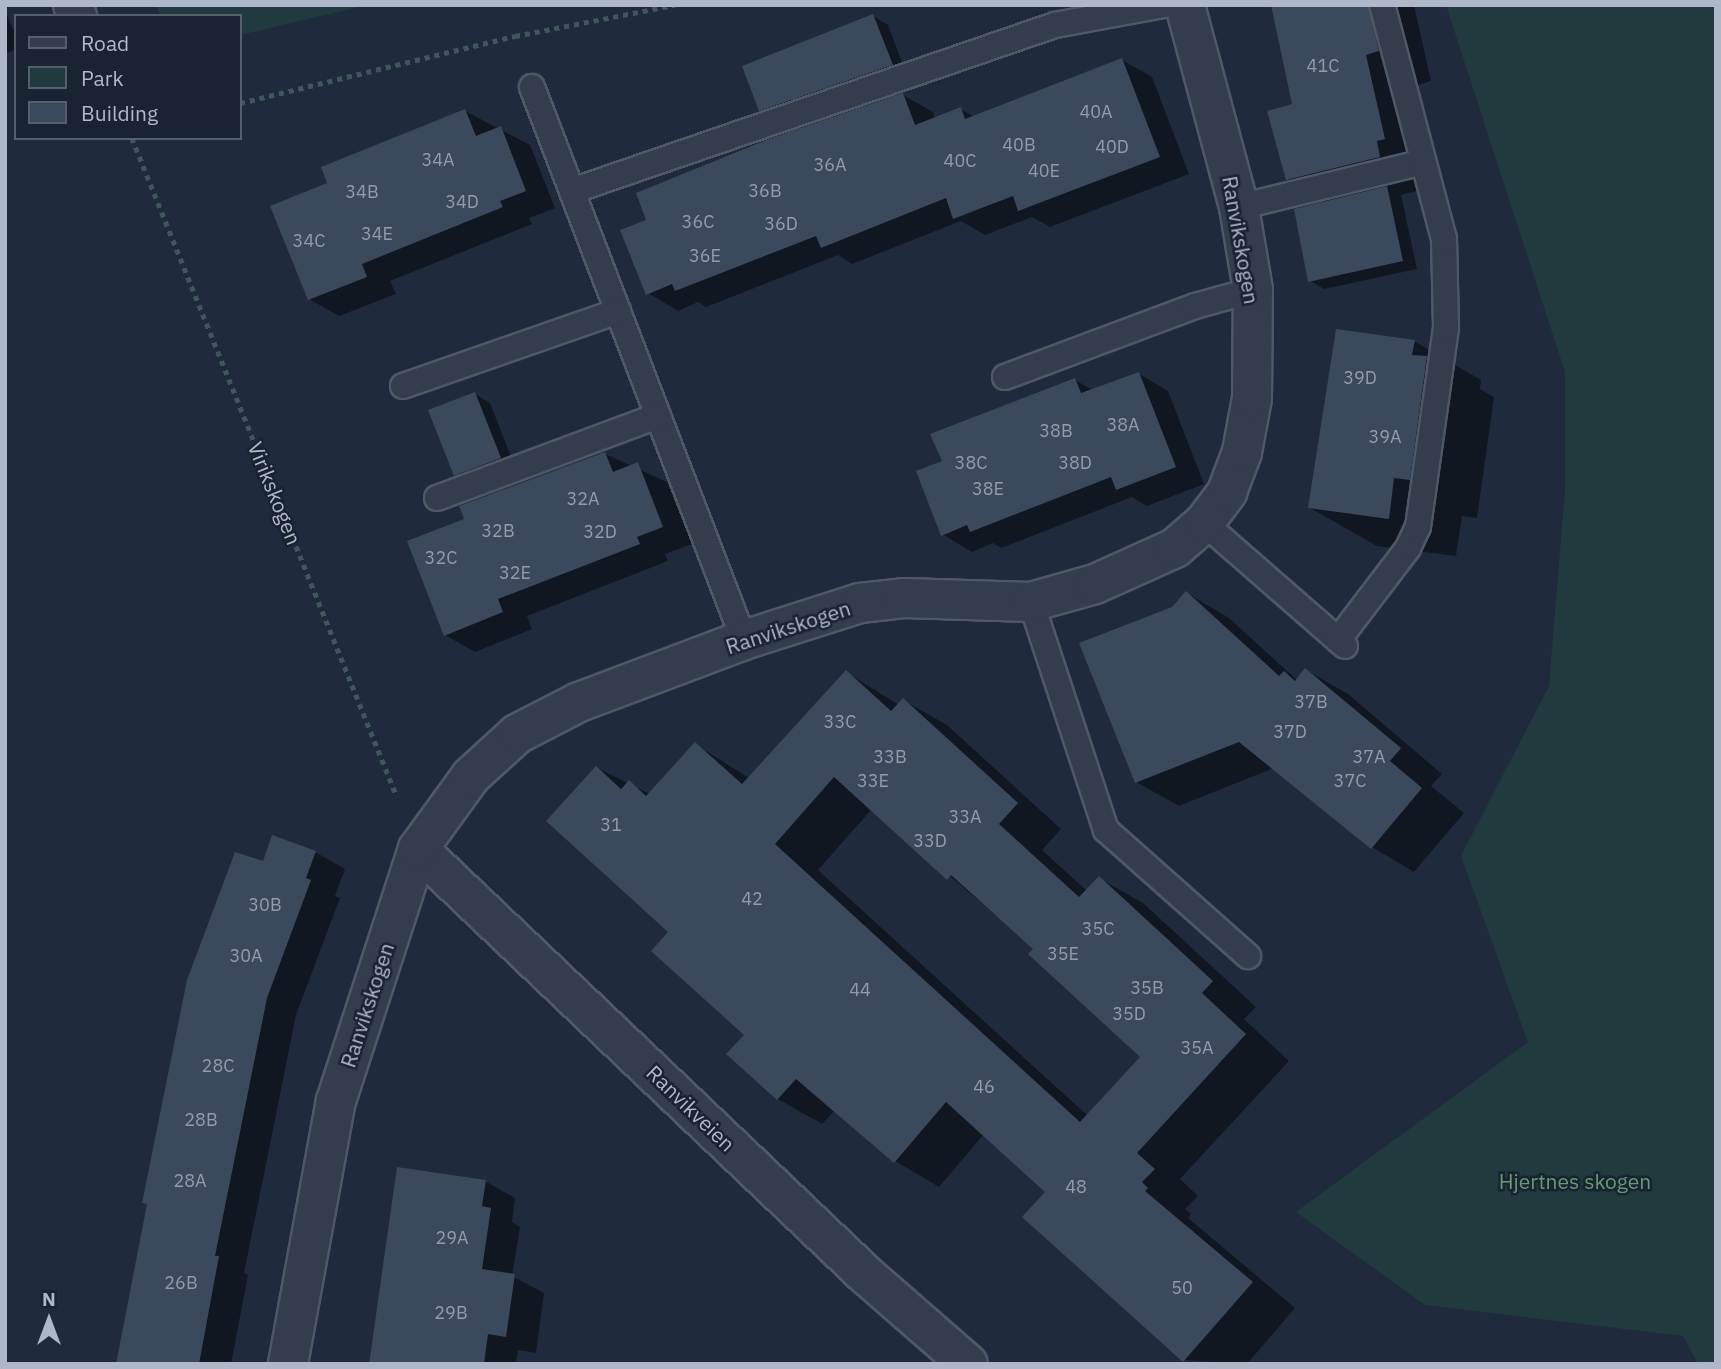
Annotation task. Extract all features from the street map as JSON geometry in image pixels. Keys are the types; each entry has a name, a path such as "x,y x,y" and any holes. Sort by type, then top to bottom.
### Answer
{"street":[{"name":"Ranvikskogen","path":"288,1364 335,1101 418,849 471,776 517,734 579,702 744,640 860,603 904,598 1031,602 1095,584 1175,548 1204,523 1227,492 1242,452 1252,398 1253,290 1239,208 1185,5"},
{"name":"Ranvikveien","path":"418,849 866,1275 968,1364"}],"lane":[{"path":"572,191 1055,25 1164,5"},
{"path":"1204,523 1341,643 1408,548 1418,527 1446,327 1448,277 1444,239 1382,5"},
{"path":"532,87 744,640"},
{"path":"1239,208 1423,162"},
{"path":"1006,377 1195,306 1253,290"},
{"path":"403,386 618,311"},
{"path":"437,498 658,416"},
{"path":"1031,602 1106,830 1248,956"}],"path":[{"path":"242,103 515,36 675,5"},
{"name":"Virikskogen","path":"133,140 418,849"}],"green space":[{"path":"156,5 367,5 242,35 242,14 159,14"},
{"name":"Hjertnes skogen","path":"1446,5 1716,5 1716,1364 1698,1364 1683,1336 1425,1305 1296,1212 1528,1042 1461,856 1549,686 1565,490 1565,372"}],"building":[{"path":"1271,5 1368,5 1379,51 1366,55 1385,139 1377,141 1380,157 1286,180 1267,111 1292,104"},
{"path":"873,14 893,65 759,111 742,66"},
{"path":"1122,58 1160,157 1018,211 1013,196 953,219 946,198 821,248 816,236 675,291 672,284 646,295 620,230 646,220 636,193 769,139 903,93 915,125 961,107 965,119"},
{"path":"465,109 476,136 501,126 526,191 500,201 503,207 362,264 367,277 308,300 270,206 327,183 321,167"},
{"path":"1387,186 1403,261 1308,282 1294,209"},
{"path":"1336,329 1415,340 1412,355 1427,356 1410,480 1394,478 1389,519 1308,508"},
{"path":"1139,372 1176,467 1116,490 1111,477 970,532 967,525 941,536 916,471 942,461 930,434 1075,378 1081,393"},
{"path":"475,392 501,458 454,476 428,410"},
{"path":"605,452 613,472 638,462 663,527 637,537 640,544 498,599 503,612 444,636 407,541 464,519 459,506"},
{"path":"1186,591 1279,676 1284,671 1295,681 1305,668 1401,748 1390,761 1422,788 1371,849 1239,742 1135,783 1079,643 1172,607"},
{"path":"846,670 891,711 903,698 1018,803 999,824 1079,897 1099,876 1213,981 1202,993 1246,1034 1137,1153 1155,1169 1142,1182 1148,1188 1145,1191 1253,1282 1183,1362 1022,1217 1045,1192 946,1102 894,1163 796,1079 777,1100 726,1054 744,1035 651,951 668,932 546,821 596,766 621,789 629,780 646,796 695,742 742,784","holes":["834,777 947,880 951,875 1033,949 1028,954 1140,1057 1080,1122 775,844"]},
{"path":"272,835 316,851 306,878 311,880 267,998 215,1256 219,1256 199,1364 116,1364 147,1204 142,1203 187,980 235,852 263,861"},
{"path":"397,1167 486,1180 482,1206 491,1208 482,1269 515,1274 506,1337 488,1334 484,1364 369,1364"}]}
